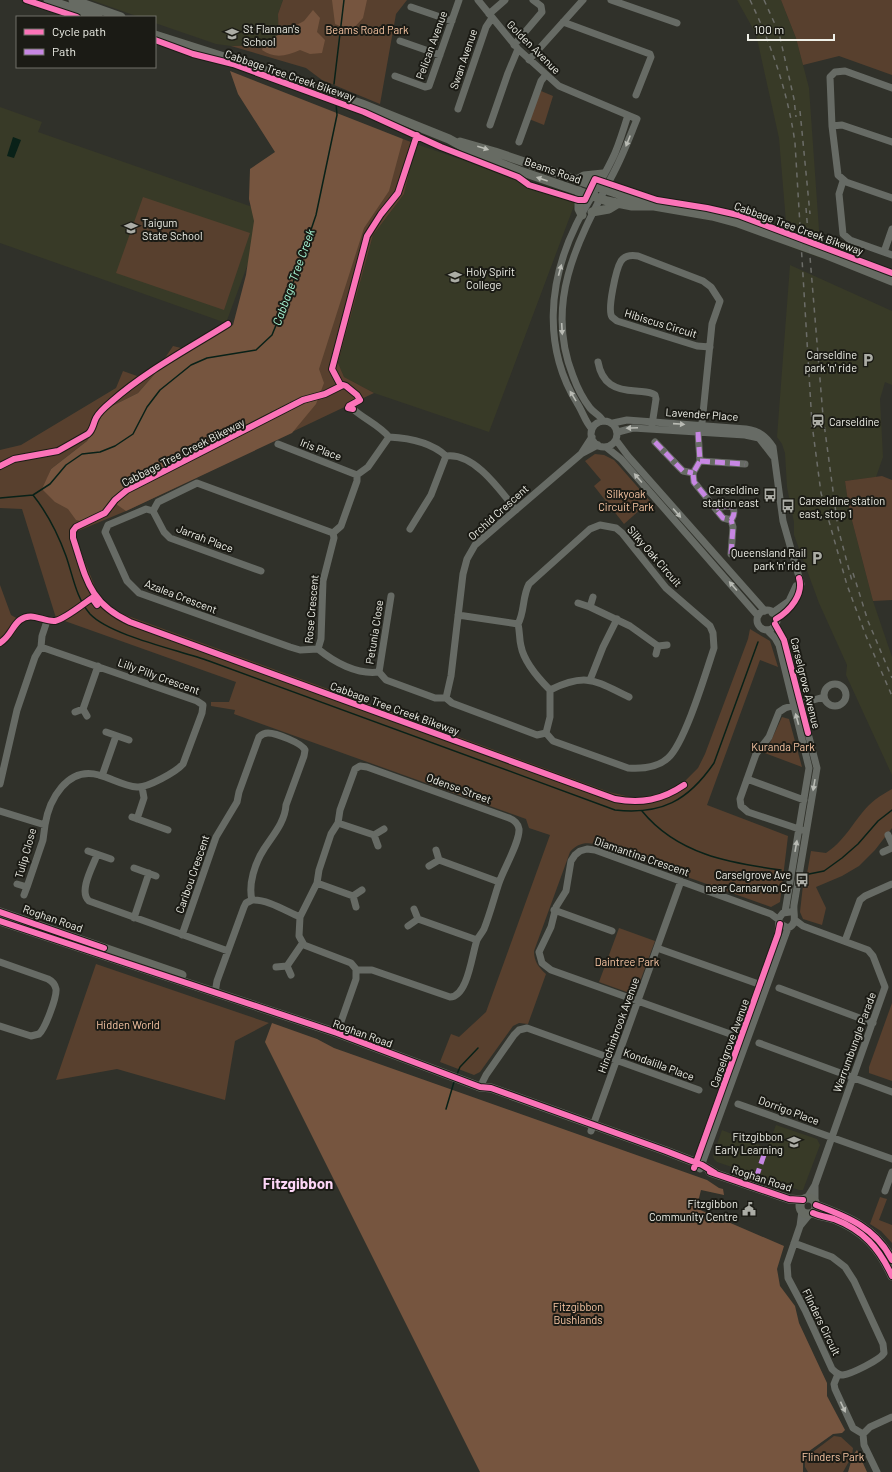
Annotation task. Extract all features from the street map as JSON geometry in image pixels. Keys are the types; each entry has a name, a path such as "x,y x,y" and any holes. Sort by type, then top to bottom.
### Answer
{"main road":[{"path":"48,0 95,16"},
{"path":"73,0 117,16"},
{"name":"Beams Road","path":"156,30 240,59 255,67"},
{"name":"Beams Road","path":"156,35 255,67 362,104 449,139 476,154 596,197 637,206 654,206"},
{"name":"Beams Road","path":"449,139 480,147 654,206 722,218 782,238 892,281"},
{"path":"577,180 584,176 603,174"},
{"path":"579,191 579,209 582,215"},
{"path":"592,212 609,209 619,203"},
{"name":"Roghan Road","path":"0,912 216,990"},
{"name":"Roghan Road","path":"0,921 216,990 229,992 254,1005 337,1033 480,1087 491,1088 592,1128 808,1206"},
{"path":"808,1206 848,1217 862,1225 880,1241 892,1260"},
{"path":"808,1206 861,1232 878,1250 892,1276"}],"street":[{"name":"Pelican Avenue","path":"395,76 428,88 459,0"},
{"name":"Golden Avenue","path":"478,0 516,47 545,76 568,91 628,115"},
{"path":"491,16 505,0"},
{"path":"490,125 516,47 542,12 540,6 533,0"},
{"path":"611,0 677,23"},
{"path":"529,60 581,1"},
{"path":"411,7 452,21"},
{"name":"Swan Avenue","path":"458,108 491,16"},
{"path":"563,22 650,54 651,57 636,95"},
{"path":"400,41 440,55"},
{"path":"892,88 845,71 835,72 830,77 832,126 837,172 843,181 892,198"},
{"path":"519,142 541,81 545,76"},
{"path":"601,188 603,174 615,153 628,115 637,118 622,156 596,197 582,215 562,263 554,291 552,311 554,338 561,369 567,385 592,429 592,437 598,445 606,447 621,459 758,616 772,617 767,630"},
{"path":"832,126 842,125 892,142"},
{"path":"843,181 839,194 843,234 850,240 892,255"},
{"path":"596,197 592,212 567,276 562,308 562,327 566,355 573,377 588,405 603,421"},
{"path":"884,252 892,229"},
{"name":"Hibiscus Circuit","path":"700,461 700,429 710,347 713,319 720,301 711,287 702,281 638,256 629,256 622,260 618,268 610,308 612,317 617,321 687,343 710,347"},
{"path":"598,362 602,377 607,382 626,390 648,392 655,395 656,399 652,426"},
{"path":"353,409 363,418 380,428 389,437 411,440 439,450 446,456 453,455 465,458 476,465 516,510"},
{"name":"Lavender Place","path":"613,423 620,420 652,426 755,430 764,435 770,442 773,447 773,456 783,521 801,584 797,597 792,605 772,617"},
{"path":"592,429 596,423 603,421 613,423 617,436 610,446 606,447"},
{"name":"Lavender Place","path":"617,436 628,428 652,426"},
{"name":"Carselgrove Avenue","path":"617,436 633,462 772,617 784,640 809,768 804,800 792,922 763,986"},
{"path":"357,475 368,467 389,437"},
{"name":"Orchid Crescent","path":"581,454 592,437"},
{"path":"655,442 683,471 693,473"},
{"name":"Iris Place","path":"278,444 357,475"},
{"name":"Orchid Crescent","path":"446,698 451,676 463,574 467,559 475,546 516,510 581,454 598,445"},
{"path":"410,529 431,494 446,456"},
{"path":"731,520 723,518 716,508 697,488 694,482 693,473 700,461 745,464"},
{"name":"Rose Crescent","path":"357,475 357,481 341,526 333,533 334,538 323,581 321,639 318,649 334,661 368,674 379,672"},
{"path":"153,511 158,502 197,483 333,533"},
{"path":"716,508 727,506 733,507 735,512 731,520 734,527 731,554"},
{"name":"Azalea Crescent","path":"153,511 146,509 124,518 108,526 105,532 107,540 127,581 139,593 290,647 300,650 318,649"},
{"name":"Jarrah Place","path":"153,511 164,532 170,538 261,571"},
{"name":"Silky Oak Circuit","path":"546,733 553,741 628,768 640,769 662,762 675,751 681,741 714,648 713,633 703,619 666,588 622,533 616,528 600,525 590,529 529,584 524,593 523,615 518,624 523,654 541,681 550,690"},
{"name":"Petunia Close","path":"379,672 391,596"},
{"path":"590,607 593,597"},
{"path":"578,603 618,619 658,646 667,645"},
{"path":"458,615 518,624"},
{"name":"Carselgrove Avenue","path":"698,1166 763,986 782,918 816,768 778,642 767,630 760,627 757,622 758,616"},
{"path":"590,680 603,647 618,619"},
{"path":"0,784 2,769 17,710 35,657 41,647 42,634 46,624"},
{"path":"656,654 658,646"},
{"name":"Lilly Pilly Crescent","path":"41,647 197,701 203,707 183,764 175,770 142,787"},
{"path":"87,716 83,709 98,666"},
{"path":"379,672 386,680 435,698 446,698 452,704 537,735 546,733 550,717 550,690 573,680 590,680 629,697"},
{"path":"802,830 745,810 741,806 740,799 756,754 769,737 781,710 824,697"},
{"path":"75,712 83,709"},
{"path":"106,732 129,740"},
{"name":"Caribou Crescent","path":"182,935 216,837 237,802 239,792 258,738 267,733 301,745 305,753 286,805 285,814 277,830 262,853 250,887 252,900"},
{"path":"102,776 116,736"},
{"name":"Odense Street","path":"302,944 298,936 300,917 317,883 319,870 331,834 338,823 339,813 353,773 357,768 362,766 509,818 516,822 518,832 505,871 499,882 483,931 477,940 475,952 459,994 452,997 372,970 357,970"},
{"path":"0,811 45,825 53,800 60,787 71,780 86,774 102,776 130,786 142,787 144,798 134,818 168,830"},
{"path":"747,779 804,800"},
{"path":"338,823 374,836 378,846"},
{"name":"Tulip Close","path":"24,896 43,840 45,825"},
{"path":"374,836 384,829"},
{"path":"888,836 892,844"},
{"path":"883,852 892,848"},
{"name":"Diamantina Crescent","path":"744,1039 551,970 544,966 540,959 539,952 551,927 554,910 566,891 573,858 577,852 584,849 595,850 782,918"},
{"path":"436,850 439,860"},
{"path":"88,852 110,860"},
{"path":"97,855 85,888 86,898 92,903 228,951"},
{"path":"439,860 499,882"},
{"path":"429,866 439,860"},
{"path":"134,868 156,876"},
{"path":"134,918 149,874"},
{"name":"Hinchinbrook Avenue","path":"592,1128 681,882"},
{"path":"317,883 353,896"},
{"name":"Tulip Close","path":"18,884 26,887"},
{"path":"845,941 860,900 892,884"},
{"path":"353,896 362,890"},
{"path":"353,896 356,907"},
{"path":"216,990 228,951 246,903 252,900 258,900 286,910 300,917"},
{"path":"414,909 418,920"},
{"path":"554,910 612,931"},
{"path":"782,918 792,922"},
{"path":"782,918 792,922"},
{"path":"408,926 418,920 477,940"},
{"name":"Warrumbungle Parade","path":"792,922 861,946 870,953 888,990 873,1023 808,1206"},
{"path":"287,966 302,944 309,948 351,962 357,970 356,979 337,1033"},
{"path":"657,948 763,986"},
{"path":"0,962 48,979 54,983 56,990 43,1029 39,1034 31,1036 0,1026"},
{"path":"276,967 287,966"},
{"path":"287,966 291,975"},
{"path":"779,988 873,1023"},
{"name":"Kondalilla Place","path":"480,1087 486,1075 514,1035 519,1030 524,1028 699,1090"},
{"path":"759,1043 892,1092"},
{"name":"Dorrigo Place","path":"738,1104 892,1159"},
{"path":"885,1191 892,1172"},
{"name":"Flinders Circuit","path":"808,1206 794,1243 787,1268 790,1284 806,1310 833,1370 838,1374"},
{"path":"794,1243 832,1257 845,1267 854,1281 883,1344 884,1353 878,1360 845,1374 838,1374 834,1384 852,1428 863,1434"},
{"path":"863,1434 870,1427 892,1417"},
{"path":"863,1434 864,1445 877,1472"}],"shaded area":[{"name":"St Flannan's School","path":"91,0 283,0 278,14 280,45 231,46 216,44 156,23 156,16 136,16"},
{"path":"737,0 781,0 796,38 809,88 821,258 788,246 779,138 756,34"},
{"name":"Taigum State School","path":"0,107 42,122 38,132 267,212 226,323 0,243"},
{"path":"13,137 21,140 14,158 7,156"},
{"name":"Holy Spirit College","path":"416,144 509,176 527,186 575,203 489,432 374,393 344,377 338,363 373,235 404,194"},
{"path":"790,265 892,311 892,385 885,382 880,399 883,457 876,477 845,481 849,509 873,601 892,657 892,775 846,675 847,665 819,603 794,535 794,522 787,487 785,453 782,444 777,437"},
{"path":"776,1125 817,1139 820,1145 803,1190 799,1190 717,1162 714,1159 713,1156 722,1130 767,1148"}],"green space":[{"name":"Beams Road Park","path":"283,0 407,0 396,14 380,104 322,80 306,68 231,46 279,45 278,14"},
{"path":"332,0 367,0 363,18 351,31 335,24"},
{"path":"781,0 892,0 892,75 839,56 803,65 796,38"},
{"path":"313,10 320,18 317,32 325,40 322,53 310,54 300,50 290,54 276,56 262,50 265,42 304,21"},
{"path":"230,71 403,139 389,191 364,228 319,369 324,383 316,404 292,433 126,511 116,504 81,521 76,520 68,509 55,502 42,489 51,469 87,441 106,409 138,393 159,369 233,325 246,275 254,221 249,199 250,169 275,152 238,94"},
{"path":"541,91 553,96 544,125 529,119"},
{"path":"403,139 416,144 404,194 373,235 338,363 344,377 374,393 126,511 73,533 98,594 107,605 117,612 609,792 634,798 665,793 685,781 698,768 705,754 748,639 750,629 770,641 778,667 760,660 707,805 788,836 780,902 771,907 595,844 587,843 578,845 570,852 534,951 537,964 546,974 528,1024 519,1023 513,1026 480,1072 474,1075 440,1062 451,1034 459,1037 486,1012 550,835 529,828 526,819 234,714 235,710 211,706 211,702 229,702 236,682 62,620 50,623 51,619 56,618 22,509 0,508 0,450 21,445 116,388 123,371 137,376 163,361 173,346 185,349 226,323 233,325 159,369 138,393 106,409 87,441 51,469 43,489 207,358"},
{"path":"143,197 250,233 224,310 116,273"},
{"name":"Silkyoak Circuit Park","path":"595,454 604,455 614,460 650,501 624,524 594,486 601,480 585,461"},
{"path":"882,476 892,480 892,600 873,601 849,509 845,481"},
{"path":"0,585 11,615 18,619 36,613 46,617 45,621 35,617 21,622 10,639 0,646"},
{"name":"Kuranda Park","path":"782,717 789,719 802,767 762,752 770,743"},
{"path":"892,789 892,828 875,850 859,866 842,876 816,887 826,908 822,925 803,919 800,912 803,885 805,885 811,851 826,853 834,847 869,805"},
{"name":"Daintree Park","path":"619,928 655,941 635,995 599,982"},
{"name":"Hidden World","path":"96,964 269,1023 235,1041 225,1100 117,1069 56,1080"},
{"path":"892,1003 892,1081 869,1073 869,1067"},
{"name":"Fitzgibbon Bushlands","path":"272,1023 317,1039 334,1048 707,1180 723,1189 724,1195 701,1190 697,1206 698,1209 784,1246 777,1269 780,1286 795,1306 799,1323 827,1383 827,1396 845,1430 842,1433 833,1434 805,1454 803,1457 803,1472 480,1472 265,1042"},
{"path":"880,1197 887,1199 879,1220 892,1225 892,1243 881,1231 870,1224"},
{"name":"Flinders Park","path":"834,1436 841,1437 853,1448 852,1456 843,1472 808,1472 805,1467 805,1458"},
{"path":"857,1450 867,1472 848,1472 853,1455"}],"waterway":[{"name":"Cabbage Tree Creek","path":"334,84 344,0"},
{"name":"Cabbage Tree Creek","path":"0,498 33,495 50,484 66,465 82,454 100,452 115,446 133,434 147,407 160,390 191,365 207,358 256,350 272,335 292,286 316,215 337,115 336,103"},
{"path":"33,495 48,517 60,540 81,601 90,614 100,622 129,636 209,661 615,810 646,810 672,803 694,787 704,776 714,763 758,642"},
{"path":"809,874 824,871 842,858 858,844 878,821 892,810"},
{"path":"642,811 656,826 688,847 723,860 781,870"},
{"path":"457,1074 460,1067 478,1048"},
{"path":"446,1109 454,1082"}],"railway":[{"path":"750,0 778,70 788,106 795,143 812,424 821,493 847,585 866,636 892,696"},
{"path":"764,0 779,33 794,99 796,117"},
{"path":"800,111 810,214"},
{"path":"806,208 823,416 838,528 852,581"},
{"path":"853,573 868,621 892,678"}],"marked path":[{"path":"698,432 700,461 693,473 694,482 723,518 731,520 733,517 733,507 727,506 716,508"},
{"path":"655,442 683,471 693,473"},
{"path":"700,461 745,464"},
{"path":"731,520 733,527 731,554"},
{"path":"756,1178 765,1152"}],"cycle path":[{"path":"26,0 74,16"},
{"name":"Cabbage Tree Creek Bikeway","path":"156,40 193,54 233,64 364,112 441,147 518,177 529,185 578,200 585,200 595,179 657,200 707,208 738,215 892,273"},
{"path":"341,386 332,369 367,236 381,214 398,193 417,135"},
{"path":"0,466 14,459 58,451 88,434 100,412 124,391 138,380 228,324"},
{"name":"Cabbage Tree Creek Bikeway","path":"353,409 348,408 360,400 357,395 343,385 325,394 303,400 127,490 115,500 105,513 76,527 73,531 73,538 81,565 91,588 97,597 116,615 130,622 615,799 634,801 651,800 668,794 684,785"},
{"path":"776,619 795,602 798,596 800,584 799,578"},
{"path":"0,643 7,637 17,622 29,616 55,621 69,614 92,598 97,605"},
{"path":"775,624 784,640 808,733"},
{"path":"0,912 104,948"},
{"path":"0,921 337,1033 480,1087 491,1088 666,1151 702,1165 715,1173"},
{"path":"694,1168 778,934 780,924"},
{"path":"710,1172 789,1199 803,1200"},
{"path":"816,1205 839,1214 860,1225 878,1240 892,1260"},
{"path":"813,1213 844,1223 862,1234 882,1257 892,1276"}],"place":[{"name":"St Flannan's School","path":"232,34"},
{"name":"Taigum State School","path":"131,228"},
{"name":"Holy Spirit College","path":"455,277"},
{"name":"Carseldine park 'n' ride","path":"868,360"},
{"name":"Carseldine","path":"818,421"},
{"name":"Carseldine station east","path":"770,495"},
{"name":"Carseldine station east, stop 1","path":"788,506"},
{"name":"Queensland Rail park 'n' ride","path":"817,558"},
{"name":"Carselgrove Ave near Carnarvon Cr","path":"802,880"},
{"name":"Fitzgibbon Early Learning","path":"794,1142"},
{"name":"Fitzgibbon Community Centre","path":"749,1209"}],"district":[{"name":"Fitzgibbon","path":"298,1183"}]}
